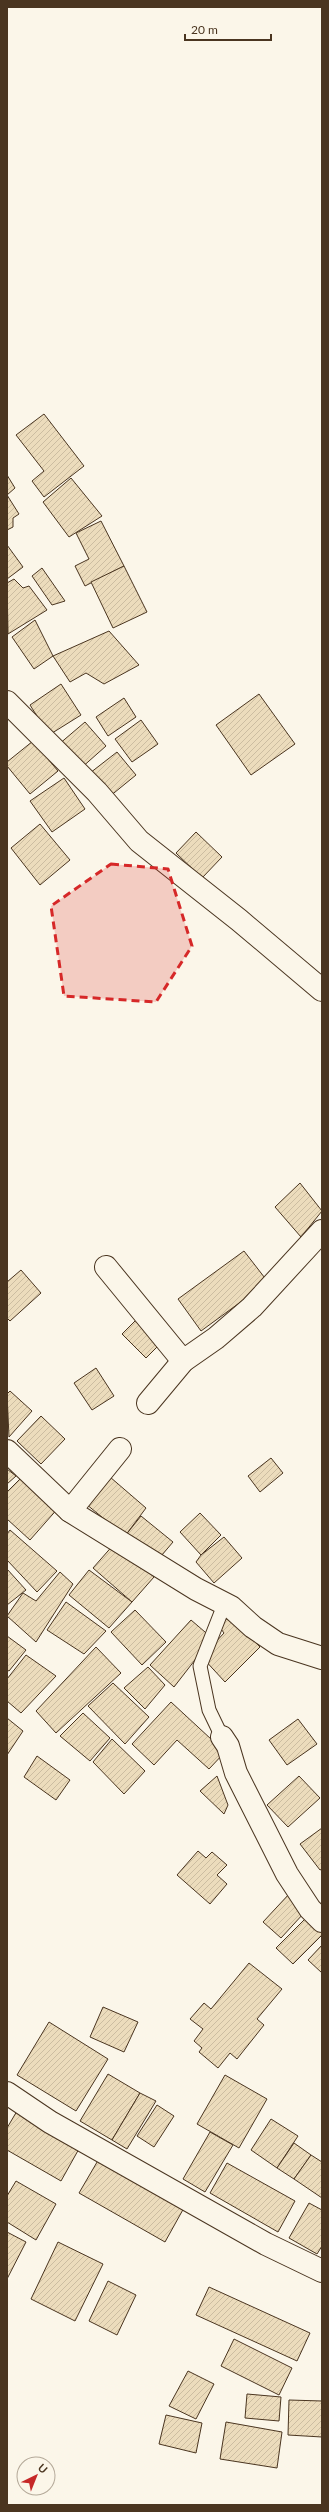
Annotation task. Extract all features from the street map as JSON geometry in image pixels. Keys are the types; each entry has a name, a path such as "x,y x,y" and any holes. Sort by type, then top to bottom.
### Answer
{"street":[{"path":"7,702 97,792 139,841 239,920 322,990"},
{"path":"148,1403 182,1360 216,1338 252,1307 322,1232"},
{"path":"106,1267 182,1360"},
{"path":"70,1511 120,1449"},
{"path":"7,1451 70,1511 196,1589 217,1598 278,1644 322,1658"},
{"path":"222,1737 228,1746 236,1774 286,1874 310,1909 322,1922"},
{"path":"7,2093 50,2122 266,2244 322,2271"}],"lane":[{"path":"222,1737 209,1710 200,1666 224,1605"}],"highlighted area":[{"path":"111,864 168,869 192,946 156,1002 64,996 51,906"}],"building":[{"path":"44,414 84,466 44,497 32,481 44,471 16,435"},
{"path":"7,475 15,488 7,495"},
{"path":"71,478 102,516 69,537 43,502"},
{"path":"7,495 19,514 13,518 13,527 7,530"},
{"path":"101,521 124,566 85,586 75,566 89,559 76,533"},
{"path":"7,545 23,567 7,579"},
{"path":"124,566 147,612 113,628 91,582"},
{"path":"42,568 65,601 52,605 32,576"},
{"path":"14,579 23,588 29,586 47,610 8,634 7,583"},
{"path":"35,620 53,656 34,669 12,637"},
{"path":"109,631 139,665 104,684 86,673 70,682 53,656"},
{"path":"61,684 81,715 49,735 30,705"},
{"path":"259,694 295,744 251,775 216,725"},
{"path":"124,698 136,717 108,736 96,717"},
{"path":"141,720 158,744 132,762 115,739"},
{"path":"85,722 106,746 80,769 58,745"},
{"path":"33,741 58,771 30,794 7,766 7,762"},
{"path":"117,752 136,775 109,797 90,773"},
{"path":"64,778 85,809 52,832 30,801"},
{"path":"40,824 70,860 40,885 11,848"},
{"path":"196,832 222,857 202,878 176,853"},
{"path":"300,1183 322,1211 301,1237 275,1207"},
{"path":"244,1251 268,1282 201,1331 178,1299"},
{"path":"21,1270 41,1293 10,1321 7,1318 7,1282"},
{"path":"138,1318 162,1342 146,1358 122,1334"},
{"path":"96,1368 114,1396 92,1410 74,1383"},
{"path":"10,1391 32,1411 9,1437 7,1394"},
{"path":"41,1416 65,1439 41,1464 17,1441"},
{"path":"271,1458 283,1473 260,1492 248,1476"},
{"path":"7,1469 16,1476 7,1484"},
{"path":"27,1472 60,1506 30,1540 7,1519 7,1492"},
{"path":"110,1477 146,1508 125,1536 86,1504"},
{"path":"200,1513 221,1535 201,1555 180,1532"},
{"path":"141,1516 173,1542 156,1562 125,1536"},
{"path":"10,1530 57,1571 37,1592 7,1560 7,1534"},
{"path":"224,1537 242,1558 214,1583 196,1562 201,1555"},
{"path":"115,1543 154,1577 132,1602 93,1568"},
{"path":"7,1569 26,1590 7,1605"},
{"path":"89,1570 132,1602 109,1628 69,1595"},
{"path":"60,1572 73,1584 36,1642 7,1616 23,1593 36,1601"},
{"path":"66,1602 106,1631 84,1654 47,1630"},
{"path":"135,1610 166,1642 142,1665 111,1632"},
{"path":"231,1616 260,1647 225,1682 202,1657 224,1633 218,1625"},
{"path":"191,1620 212,1638 174,1687 150,1665"},
{"path":"7,1636 26,1650 9,1671 7,1670"},
{"path":"96,1647 121,1673 56,1733 36,1711"},
{"path":"26,1655 56,1676 21,1713 7,1701 7,1679"},
{"path":"148,1667 165,1685 145,1709 124,1688"},
{"path":"113,1683 149,1717 125,1744 88,1706"},
{"path":"171,1702 225,1752 209,1769 177,1740 154,1765 132,1744"},
{"path":"83,1713 110,1738 90,1761 60,1736"},
{"path":"7,1718 23,1731 7,1755"},
{"path":"298,1719 317,1744 287,1765 269,1740"},
{"path":"112,1739 145,1771 124,1794 93,1762"},
{"path":"37,1756 70,1780 56,1800 24,1777"},
{"path":"217,1776 228,1805 224,1814 200,1791"},
{"path":"299,1776 320,1798 288,1827 267,1805"},
{"path":"322,1828 322,1869 320,1870 300,1844"},
{"path":"198,1851 206,1858 212,1852 227,1865 217,1875 227,1884 210,1904 177,1875"},
{"path":"290,1893 304,1913 281,1938 263,1922"},
{"path":"308,1916 322,1931 322,1935 293,1964 276,1948"},
{"path":"322,1945 322,1973 308,1960"},
{"path":"249,1963 282,1989 257,2019 264,2025 237,2059 230,2053 218,2068 199,2052 202,2048 194,2041 203,2029 190,2019 204,2003 211,2009"},
{"path":"103,2007 138,2022 124,2052 90,2037"},
{"path":"49,2022 108,2059 76,2111 17,2075"},
{"path":"108,2074 140,2093 112,2140 80,2121"},
{"path":"225,2075 267,2099 239,2148 197,2124"},
{"path":"140,2093 156,2101 127,2149 112,2140"},
{"path":"157,2105 174,2116 154,2147 137,2136"},
{"path":"17,2111 80,2147 61,2181 7,2150 7,2128"},
{"path":"271,2119 298,2136 277,2168 251,2150"},
{"path":"210,2132 233,2145 205,2192 183,2179"},
{"path":"294,2143 311,2155 294,2179 277,2168"},
{"path":"311,2155 322,2162 322,2198 294,2179"},
{"path":"100,2157 185,2206 165,2242 79,2193"},
{"path":"227,2163 295,2201 278,2232 210,2193"},
{"path":"16,2181 56,2204 36,2240 7,2222 7,2196"},
{"path":"309,2203 322,2210 322,2246 317,2254 289,2238"},
{"path":"7,2232 26,2242 7,2279"},
{"path":"58,2242 103,2264 75,2321 31,2299"},
{"path":"108,2281 136,2295 117,2335 89,2321"},
{"path":"209,2287 310,2333 297,2361 196,2315"},
{"path":"234,2339 292,2368 279,2395 221,2366"},
{"path":"188,2371 214,2384 196,2419 169,2406"},
{"path":"247,2394 281,2397 279,2421 245,2418"},
{"path":"289,2400 322,2401 322,2437 288,2435"},
{"path":"166,2415 202,2423 196,2453 159,2444"},
{"path":"226,2422 282,2432 277,2468 220,2459"}]}
